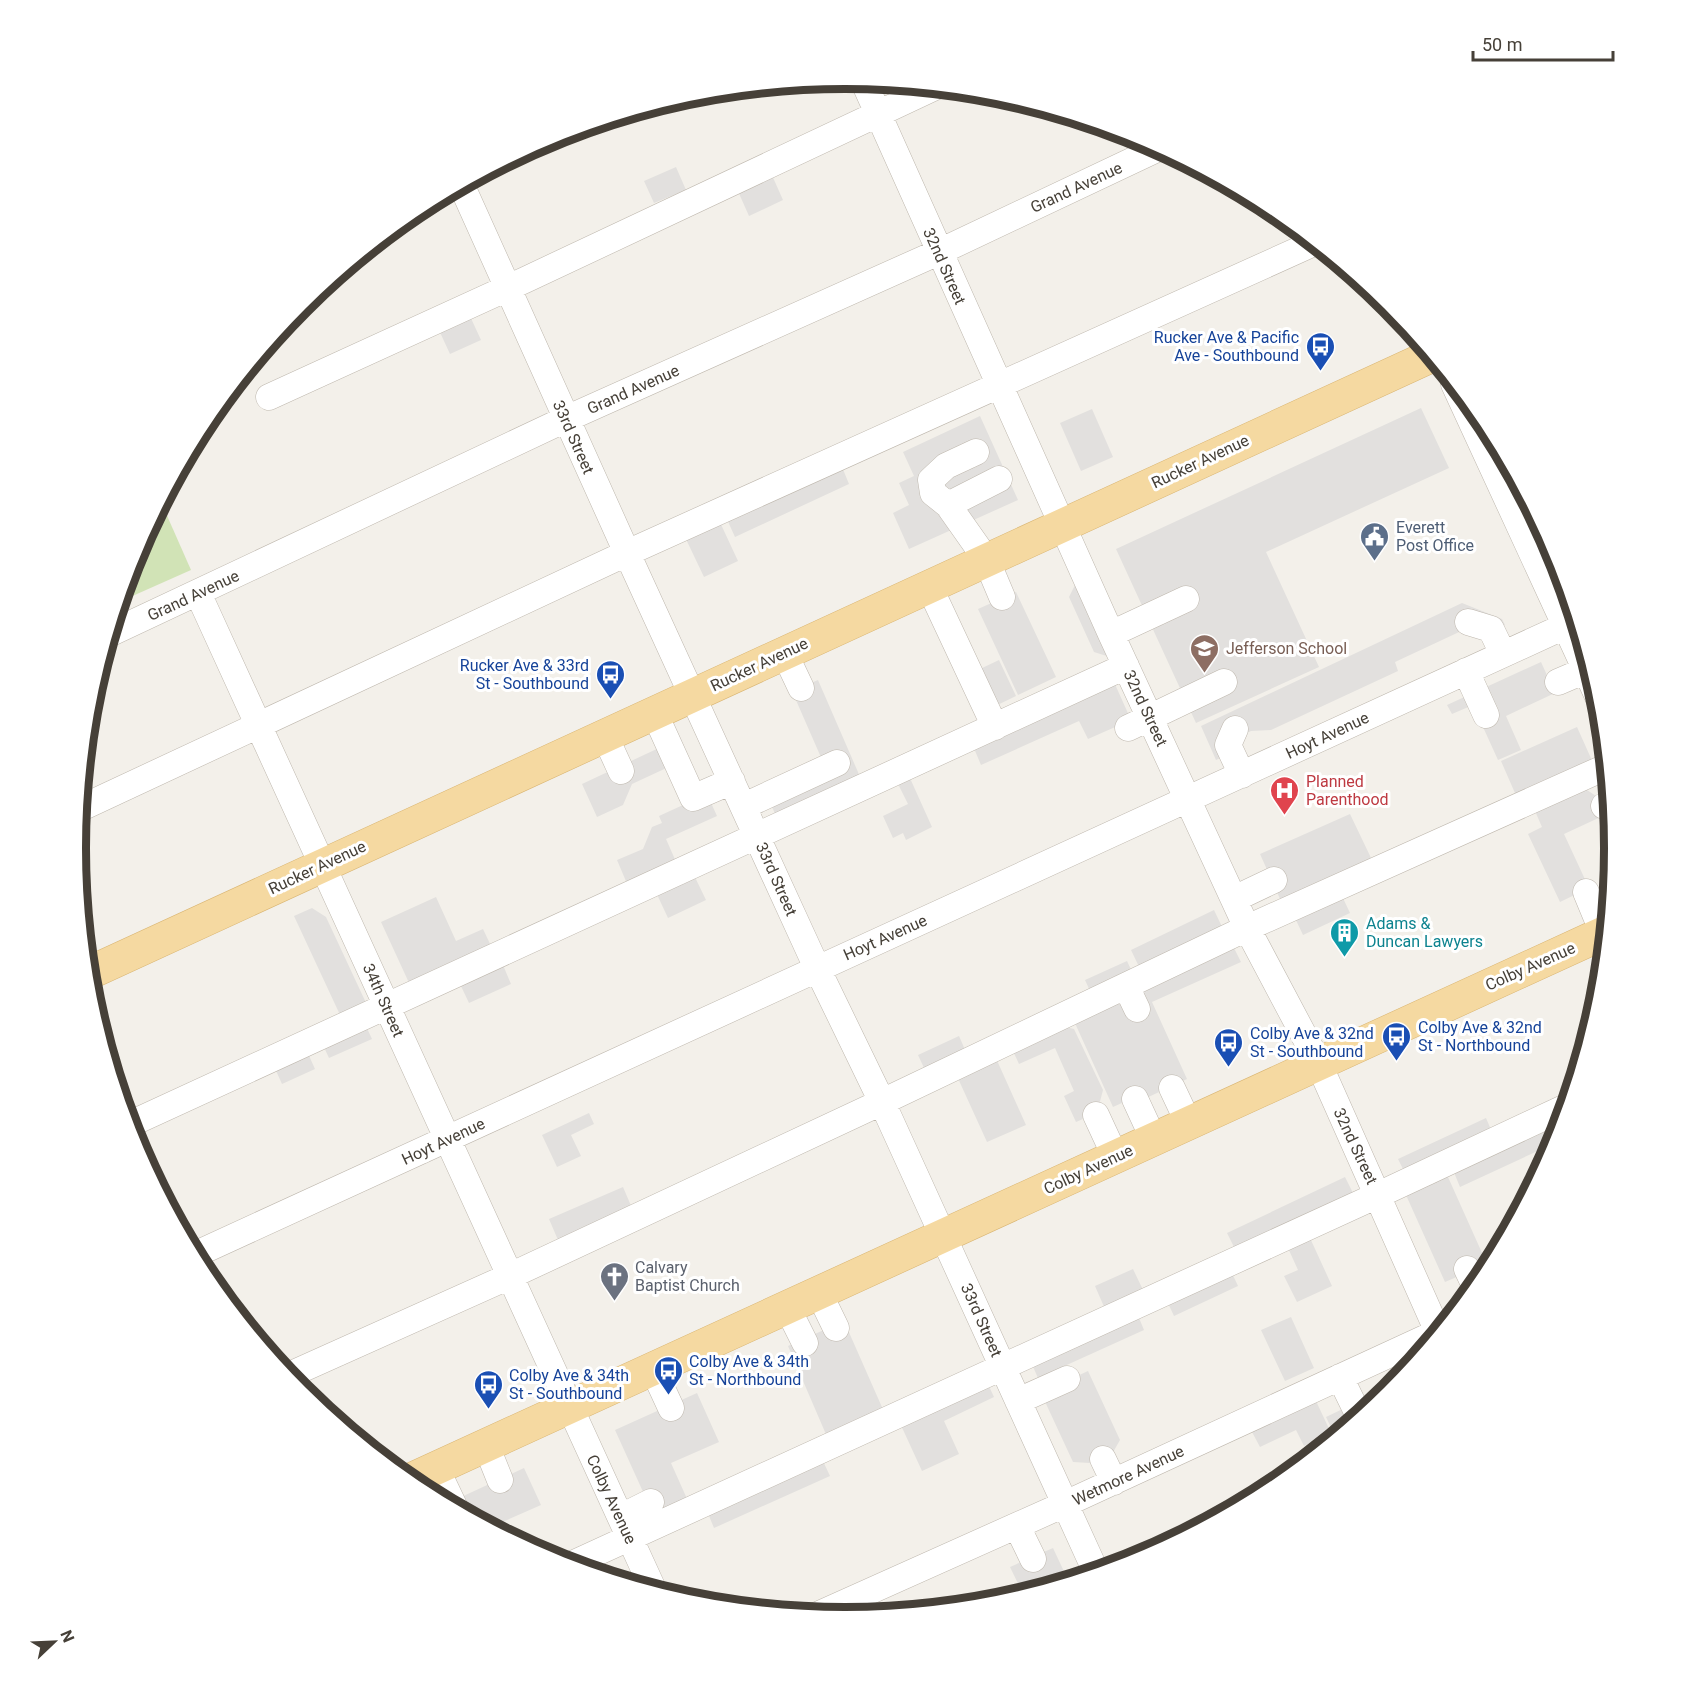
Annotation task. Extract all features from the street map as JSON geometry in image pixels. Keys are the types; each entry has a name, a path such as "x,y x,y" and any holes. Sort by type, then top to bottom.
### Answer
{"main road":[{"name":"Rucker Avenue","path":"96,970 1424,359"},
{"name":"Colby Avenue","path":"422,1474 1598,935"}],"street":[{"name":"32nd Street","path":"867,90 1126,666 1139,722 1188,800 1247,928 1318,1062 1435,1325"},
{"path":"270,397 922,93"},
{"name":"Grand Avenue","path":"118,630 566,419 939,252 1148,153"},
{"name":"33rd Street","path":"464,191 627,553 817,968 944,1236 1093,1565"},
{"path":"87,805 627,553 705,524 998,385 1307,246"},
{"path":"1490,449 1512,489 1566,614"},
{"path":"976,452 946,466 931,480 933,493 948,505 986,559 1002,597"},
{"path":"948,505 999,479"},
{"path":"929,586 995,727"},
{"name":"34th Street","path":"198,593 570,1407"},
{"path":"1111,634 1186,598"},
{"path":"1468,622 1491,629 1503,654"},
{"name":"Hoyt Avenue","path":"202,1252 1569,623"},
{"path":"784,652 801,688"},
{"path":"137,1121 387,1006 440,977 758,837 1126,666"},
{"path":"1466,671 1486,715"},
{"path":"1558,682 1582,672"},
{"path":"1139,722 1224,682"},
{"path":"654,712 693,798 732,781"},
{"path":"1235,729 1228,746 1242,775"},
{"path":"604,736 621,771"},
{"path":"744,806 837,763"},
{"path":"296,1372 510,1276 882,1102 1057,1031 1094,1010 1131,998 1247,928 1599,770"},
{"path":"1234,899 1274,880"},
{"path":"1586,892 1600,921"},
{"path":"1172,1088 1188,1122"},
{"path":"1135,1099 1153,1138"},
{"path":"579,1559 626,1528 920,1411 1003,1367 1378,1195 1427,1180 1555,1113"},
{"path":"1096,1115 1115,1156"},
{"path":"819,1293 836,1328"},
{"path":"787,1307 805,1343"},
{"name":"Wetmore Avenue","path":"836,1607 1114,1482 1422,1339"},
{"path":"653,1369 671,1408"},
{"path":"1340,1377 1356,1409"},
{"path":"1018,1401 1067,1379"},
{"name":"Colby Avenue","path":"570,1407 650,1581"},
{"path":"486,1445 500,1480"},
{"path":"1103,1459 1114,1482"},
{"path":"626,1528 651,1502"},
{"path":"1017,1526 1033,1559"}],"green space":[{"path":"165,511 191,570 128,598"}],"shaded area":[{"path":"676,167 686,190 654,203 644,181"},
{"path":"771,173 783,200 749,216 737,189"},
{"path":"469,314 481,340 450,354 438,328"},
{"path":"1421,408 1449,468 1266,552 1319,667 1196,723 1116,549"},
{"path":"1092,409 1113,457 1081,471 1060,423"},
{"path":"980,416 1018,500 909,549 893,513 909,505 899,483 914,476 903,452"},
{"path":"840,462 849,484 735,537 725,515"},
{"path":"718,518 738,561 704,577 684,535"},
{"path":"1077,581 1113,658 1094,652 1069,597"},
{"path":"1016,592 1056,677 1018,695 978,609"},
{"path":"1462,603 1502,619 1505,625 1477,638 1472,626 1395,662 1398,671 1271,730 1251,731 1233,740 1238,750 1216,760 1201,726"},
{"path":"999,660 1016,696 983,712 980,669"},
{"path":"1541,662 1555,693 1506,716 1521,750 1498,760 1473,705 1452,714 1447,705"},
{"path":"818,680 861,779 776,816 764,788 823,762 792,691"},
{"path":"1114,682 1131,720 1088,739 1079,721 981,765 973,746"},
{"path":"1577,727 1594,765 1518,800 1501,761"},
{"path":"678,739 688,758 632,784 623,805 597,817 582,784"},
{"path":"909,776 932,827 906,840 903,833 893,838 883,816 908,804 897,782"},
{"path":"1584,788 1596,796 1602,810 1603,816 1564,834 1589,888 1560,902 1528,834 1542,827 1535,811"},
{"path":"707,794 717,816 666,839 677,864 628,886 617,860 643,849 652,827 662,823 659,816"},
{"path":"1350,814 1372,860 1281,901 1260,854"},
{"path":"692,871 706,900 668,918 654,888"},
{"path":"1342,896 1350,913 1303,935 1295,918"},
{"path":"436,897 456,941 483,929 492,948 410,985 381,922"},
{"path":"312,908 326,917 367,1005 341,1017 294,916"},
{"path":"1214,910 1225,933 1142,973 1131,950"},
{"path":"1234,948 1241,962 1152,1002 1187,1079 1127,1107 1124,1102 1113,1107 1074,1021"},
{"path":"1127,961 1133,974 1091,993 1085,980"},
{"path":"503,965 511,984 469,1003 460,984"},
{"path":"364,1022 372,1039 329,1058 321,1041"},
{"path":"1061,1026 1074,1029 1103,1090 1097,1113 1076,1122 1064,1096 1074,1091 1055,1048 1019,1064 1012,1049"},
{"path":"959,1036 966,1052 925,1070 918,1055"},
{"path":"306,1049 315,1069 282,1084 273,1064"},
{"path":"995,1056 1026,1125 987,1142 956,1074"},
{"path":"589,1113 594,1124 571,1135 581,1156 557,1167 542,1135"},
{"path":"1486,1118 1492,1132 1405,1173 1398,1159"},
{"path":"1550,1125 1541,1150 1460,1187 1453,1170"},
{"path":"1345,1177 1354,1195 1236,1251 1227,1233"},
{"path":"1448,1177 1484,1257 1477,1268 1445,1282 1406,1195"},
{"path":"623,1187 632,1208 558,1240 549,1219"},
{"path":"1310,1238 1332,1286 1297,1302 1284,1276 1298,1270 1288,1248"},
{"path":"1133,1269 1144,1292 1105,1309 1095,1286"},
{"path":"1231,1271 1238,1286 1174,1316 1167,1301"},
{"path":"1137,1313 1144,1330 1038,1378 1031,1362"},
{"path":"1291,1317 1314,1368 1285,1381 1261,1330"},
{"path":"844,1321 885,1414 828,1439 788,1346"},
{"path":"1088,1371 1120,1440 1112,1454 1090,1463 1073,1462 1041,1393"},
{"path":"986,1380 994,1397 944,1421 959,1454 922,1471 899,1421"},
{"path":"697,1393 719,1442 671,1463 688,1501 654,1516 615,1430"},
{"path":"1369,1396 1332,1430 1326,1417"},
{"path":"1316,1401 1330,1431 1304,1446 1296,1430 1260,1447 1252,1432"},
{"path":"822,1459 830,1476 714,1528 707,1511"},
{"path":"524,1468 541,1505 499,1524 456,1499"},
{"path":"1053,1548 1065,1574 1019,1586 1010,1567"}],"place":[{"name":"Rucker Ave & Pacific Ave - Southbound","path":"1320,372"},
{"name":"Everett Post Office","path":"1375,562"},
{"name":"Jefferson School","path":"1205,674"},
{"name":"Rucker Ave & 33rd St - Southbound","path":"610,700"},
{"name":"Planned Parenthood","path":"1285,816"},
{"name":"Adams & Duncan Lawyers","path":"1345,958"},
{"name":"Colby Ave & 32nd St - Northbound","path":"1397,1062"},
{"name":"Colby Ave & 32nd St - Southbound","path":"1229,1068"},
{"name":"Calvary Baptist Church","path":"614,1302"},
{"name":"Colby Ave & 34th St - Northbound","path":"668,1396"},
{"name":"Colby Ave & 34th St - Southbound","path":"488,1410"}]}
